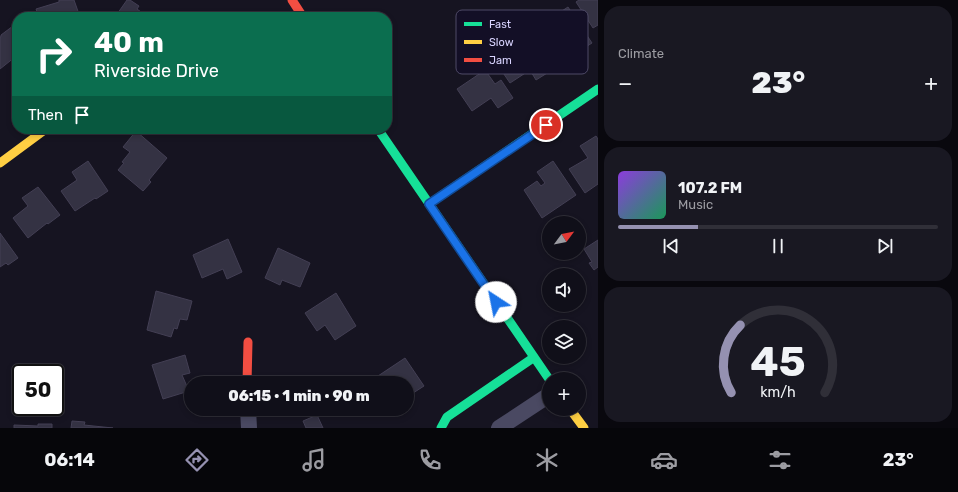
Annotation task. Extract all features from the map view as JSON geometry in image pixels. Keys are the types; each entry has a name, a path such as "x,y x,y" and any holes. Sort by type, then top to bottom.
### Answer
{"street":[{"path":"292,0 300,12"},
{"path":"429,204 598,89"},
{"path":"0,163 39,134"},
{"path":"381,134 544,372"},
{"path":"247,376 248,342"},
{"path":"441,428 447,417 534,358"},
{"path":"499,428 542,400"},
{"path":"248,416 249,428"},
{"path":"575,416 584,428"}],"building":[{"path":"59,0 74,0 78,12 37,12 36,9 59,2"},
{"path":"127,0 130,0 139,6 137,9 141,12 119,12"},
{"path":"579,0 598,0 598,25 593,28 588,20 588,10 581,10 576,2"},
{"path":"12,27 12,59 0,69 0,38 1,35"},
{"path":"588,37 592,43 588,46"},
{"path":"479,74 488,74 495,84 501,80 513,98 498,108 491,98 472,111 457,89"},
{"path":"504,74 524,74 510,83"},
{"path":"532,74 546,74 536,80"},
{"path":"134,134 139,134 167,158 149,180 151,182 143,191 118,170 130,152 123,147"},
{"path":"596,136 598,139 598,184 585,193 569,169 588,158 580,146"},
{"path":"88,161 108,191 75,211 61,191 77,180 72,172"},
{"path":"553,161 576,195 545,216 542,216 542,218 524,190 537,181 541,186 545,183 537,172"},
{"path":"38,187 60,215 28,238 13,218 28,206 22,198"},
{"path":"0,233 18,258 8,265 6,263 0,267"},
{"path":"228,239 242,272 227,279 223,269 202,278 193,255"},
{"path":"598,240 598,267 594,270 589,263 592,262 586,252 586,248"},
{"path":"278,248 310,263 300,287 282,280 280,285 265,278"},
{"path":"156,291 192,301 187,320 180,319 177,329 174,328 171,337 147,330"},
{"path":"336,293 356,326 335,340 325,325 317,331 305,313"},
{"path":"185,355 190,373 182,375 184,380 184,393 163,399 152,365"},
{"path":"405,358 424,386 414,392 414,376 378,376"},
{"path":"317,416 323,428 306,428 303,421"},
{"path":"72,421 85,422 84,425 113,428 71,428"},
{"path":"38,424 52,424 52,428 14,428 14,425 38,426"}],"traffic: fast":[{"path":"429,204 598,89"},
{"path":"381,134 544,372"},
{"path":"441,428 447,417 533,358"}],"traffic: slow":[{"path":"0,163 39,134"},
{"path":"575,416 584,428"}],"traffic: jam":[{"path":"292,0 300,12"},
{"path":"247,376 248,342"}],"route":[{"path":"496,302 429,204 546,125"}]}
